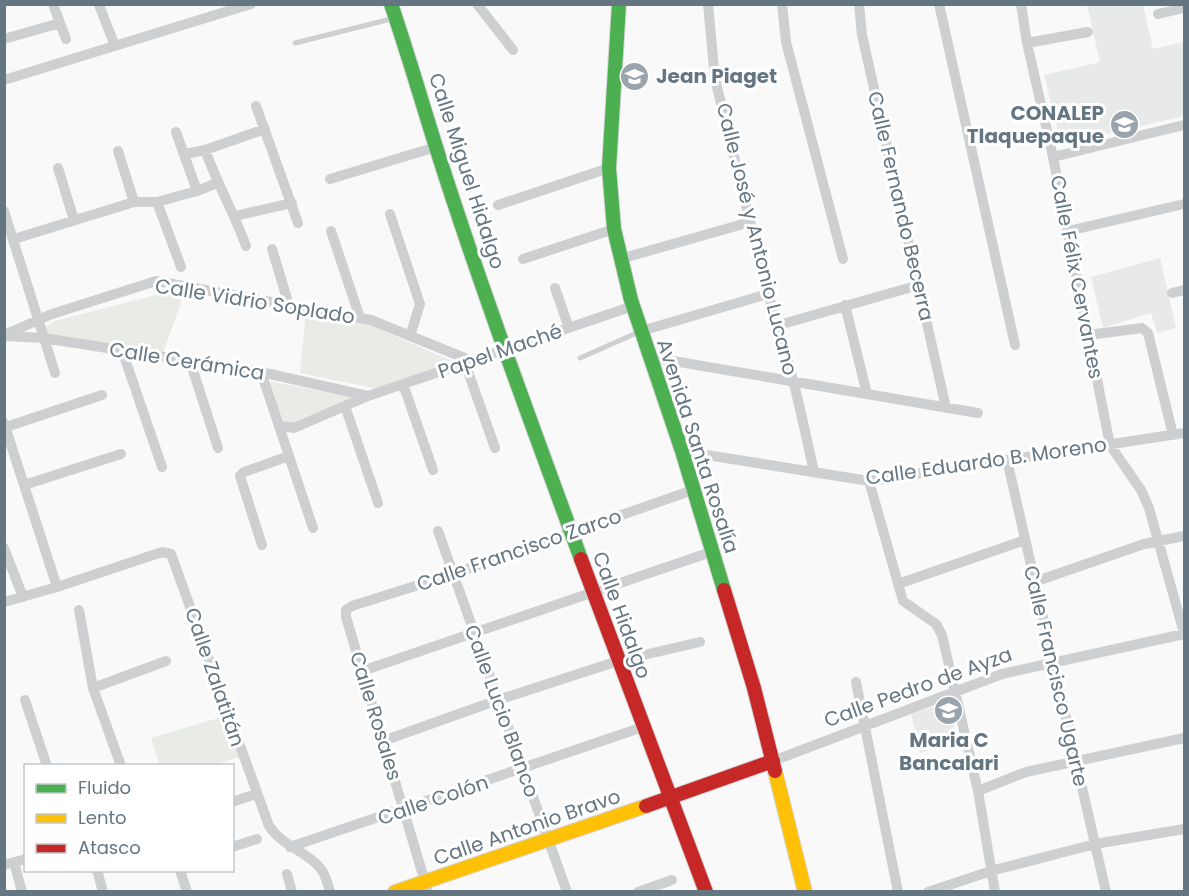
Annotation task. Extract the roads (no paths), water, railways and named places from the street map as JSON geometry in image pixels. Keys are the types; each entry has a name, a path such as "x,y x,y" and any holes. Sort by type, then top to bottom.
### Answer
{"street":[{"path":"53,4 66,39"},
{"path":"4,80 251,4"},
{"name":"Avenida Santa Rosalía","path":"619,4 609,168 614,229 620,259 641,331 682,451 754,688 805,891"},
{"name":"Calle José y Antonio Lucano","path":"708,4 716,79 814,472"},
{"path":"782,4 786,42 843,259"},
{"name":"Calle Fernando Becerra","path":"859,4 862,35 946,408"},
{"path":"939,4 1015,345"},
{"name":"Calle Félix Cervantes","path":"1021,4 1027,43 1053,157 1110,445"},
{"path":"99,5 115,46"},
{"path":"478,5 513,50"},
{"path":"1158,14 1185,8"},
{"name":"Calle Miguel Hidalgo","path":"394,11 436,147 505,350"},
{"path":"4,39 60,22"},
{"path":"1027,43 1088,32"},
{"path":"256,106 298,223"},
{"path":"1053,157 1185,125"},
{"path":"185,153 205,150 265,129"},
{"path":"176,132 197,191"},
{"path":"330,179 436,147"},
{"path":"205,150 217,183 235,216 246,246"},
{"path":"118,151 134,202"},
{"path":"58,168 74,220"},
{"path":"498,205 609,168"},
{"path":"14,239 134,202 157,202 217,183"},
{"path":"157,202 181,267"},
{"path":"235,216 292,203"},
{"path":"1068,231 1185,204"},
{"path":"4,211 55,373"},
{"path":"390,214 420,304 410,336"},
{"path":"620,259 750,222"},
{"path":"523,259 614,229"},
{"path":"331,231 360,318"},
{"path":"272,249 289,305"},
{"name":"Calle Vidrio Soplado","path":"4,336 38,319 156,281 371,320 468,362"},
{"path":"779,325 919,285"},
{"path":"555,288 569,328"},
{"path":"1172,293 1185,290"},
{"path":"641,331 768,294"},
{"path":"845,305 867,394"},
{"name":"Papel Maché","path":"280,426 294,428 368,396 633,306"},
{"path":"1088,335 1142,328 1145,330 1179,434"},
{"name":"Calle Cerámica","path":"4,336 43,338 261,372 368,396"},
{"path":"122,350 162,467"},
{"name":"Calle Hidalgo","path":"505,350 592,593 706,891"},
{"path":"650,357 978,413"},
{"path":"190,361 218,448"},
{"path":"468,362 495,448"},
{"path":"261,372 313,528"},
{"path":"403,384 433,470"},
{"path":"57,587 6,430 102,395"},
{"path":"345,406 378,503"},
{"name":"Calle Eduardo B. Moreno","path":"682,451 869,481 1179,434"},
{"path":"1110,445 1141,490 1180,593 1185,634"},
{"path":"24,485 121,454"},
{"path":"262,545 240,476 244,472 289,456"},
{"name":"Calle Francisco Ugarte","path":"1006,460 1106,891"},
{"path":"869,481 903,601 940,629 978,791 995,891"},
{"name":"Calle Francisco Zarco","path":"346,610 352,606 453,574 693,490"},
{"name":"Calle Lucio Blanco","path":"438,531 567,891"},
{"path":"1034,582 1144,544 1185,536"},
{"path":"898,584 1025,540"},
{"path":"4,548 23,597"},
{"name":"Calle Zalatitán","path":"4,602 162,552 171,554 269,826 280,840 315,862 322,870 330,891"},
{"path":"362,671 711,552"},
{"path":"79,610 93,688 121,764"},
{"name":"Calle Rosales","path":"346,610 426,887"},
{"name":"Calle Pedro de Ayza","path":"671,798 1002,674 1185,634"},
{"path":"383,741 498,700 618,662 700,642"},
{"path":"93,688 166,661"},
{"path":"856,681 898,891"},
{"path":"25,700 47,764"},
{"name":"Calle Colón","path":"290,847 643,727"},
{"path":"978,791 1026,772 1185,738"},
{"path":"234,801 256,794"},
{"name":"Calle Antonio Bravo","path":"395,891 426,887 549,840 671,798"},
{"path":"928,891 991,871 1095,844 1185,829"},
{"path":"234,846 257,839"},
{"path":"22,891 7,864 24,860"},
{"path":"98,872 103,891"},
{"path":"181,872 187,891"},
{"path":"286,874 292,891"},
{"path":"638,891 672,880"}],"lane":[{"path":"295,43 394,11"},
{"path":"580,358 641,331"}],"place":[{"name":"Jean Piaget","path":"635,76"},
{"name":"CONALEP Tlaquepaque","path":"1125,125"},
{"name":"Maria C Bancalari","path":"949,710"}]}
